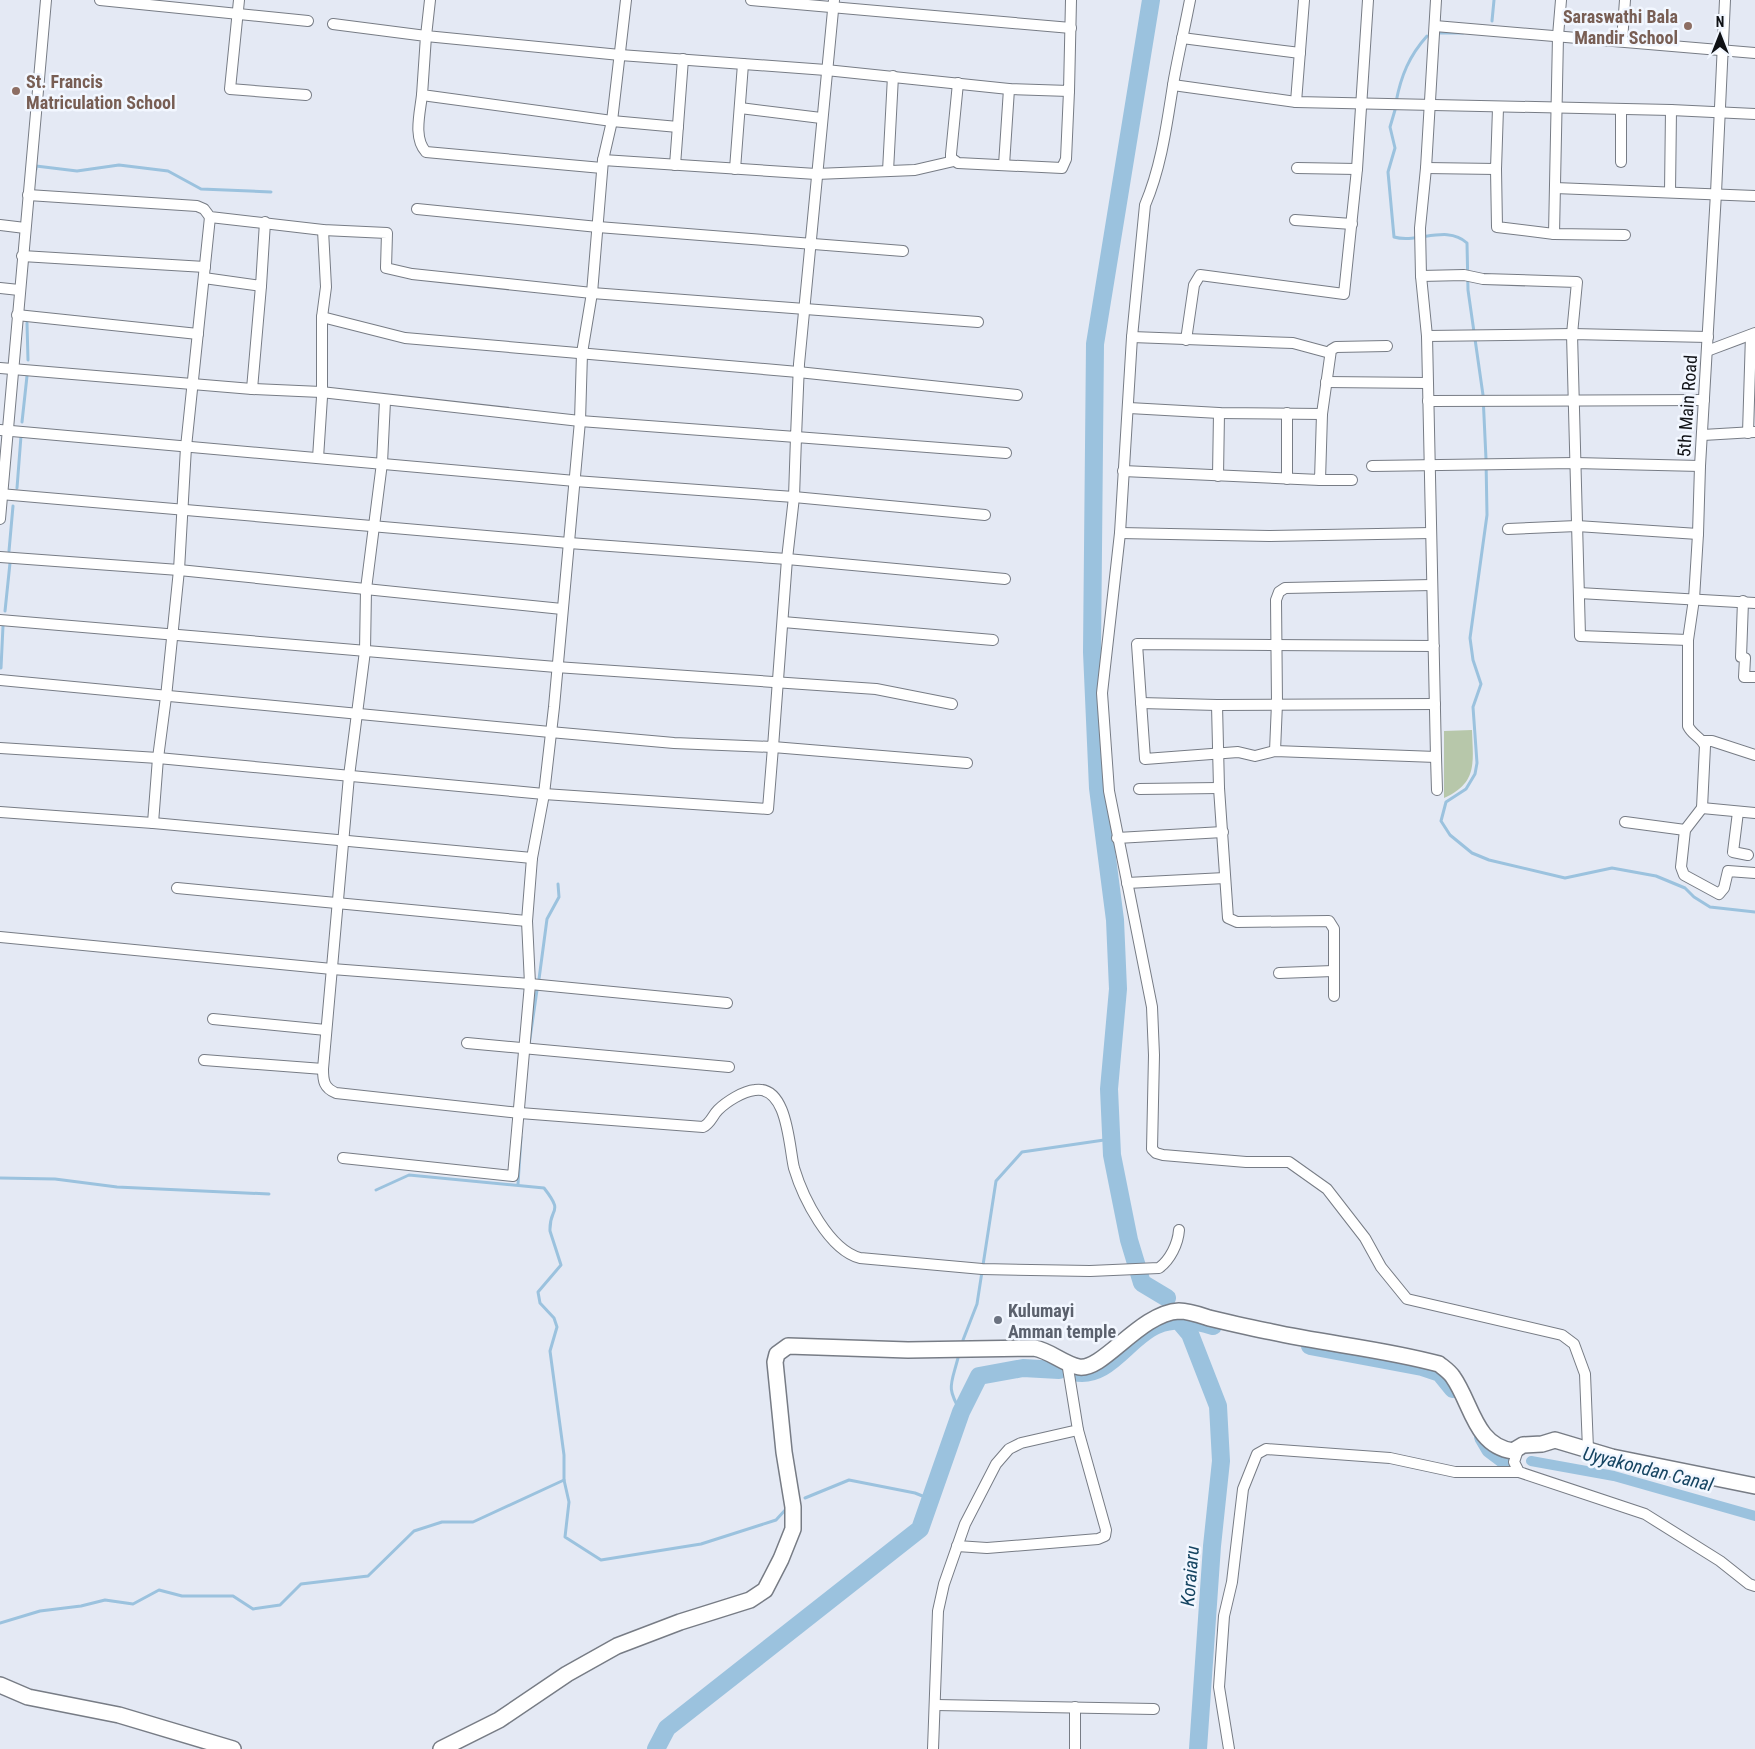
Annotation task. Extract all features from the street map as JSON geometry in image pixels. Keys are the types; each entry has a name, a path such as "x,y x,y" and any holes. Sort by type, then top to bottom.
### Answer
{"street":[{"path":"0,519 4,430 13,369 46,0"},
{"path":"100,0 308,21"},
{"path":"239,0 230,89 306,95"},
{"path":"430,0 418,135 420,146 426,152 603,164 675,165 816,174 915,170 954,161 1062,168 1065,165 1070,91 1071,0"},
{"path":"344,1158 513,1176 530,984 527,921 532,858 544,794 569,543 580,421 582,353 592,292 603,164 612,121 626,0"},
{"path":"751,0 834,3 1071,28"},
{"path":"1190,0 1162,154 1154,184 1145,205 1132,337 1120,533 1102,693 1109,791 1152,1007 1154,1054 1151,1143 1156,1153 1163,1155 1246,1162 1289,1162 1327,1189 1365,1238 1381,1267 1407,1299 1562,1335 1574,1344 1585,1374 1588,1448"},
{"path":"1296,102 1304,0"},
{"path":"1186,340 1194,285 1200,275 1344,294 1357,169 1368,0"},
{"path":"1436,0 1420,245 1427,336 1438,790"},
{"path":"1554,234 1558,36 1561,0"},
{"path":"1622,41 1625,0"},
{"name":"5th Main Road","path":"1702,741 1691,733 1688,726 1688,640 1694,599 1698,534 1725,0"},
{"path":"0,748 158,758 544,794 768,809 787,559 794,497 798,372 821,118 834,3"},
{"path":"333,24 426,36 620,55 826,70 1008,89 1070,91"},
{"path":"1435,26 1755,53"},
{"path":"1182,38 1300,53"},
{"path":"675,165 683,59"},
{"path":"735,169 744,64"},
{"path":"888,171 893,76"},
{"path":"954,161 951,154 958,83"},
{"path":"1173,86 1296,102 1389,106 1671,110 1755,114"},
{"path":"1004,164 1008,89"},
{"path":"422,95 612,121 678,127"},
{"path":"740,108 821,118"},
{"path":"1498,108 1497,227 1554,234 1624,236"},
{"path":"1621,110 1622,162"},
{"path":"1670,192 1671,110"},
{"path":"1297,168 1357,169"},
{"path":"1426,168 1496,169"},
{"path":"1555,188 1755,196"},
{"path":"28,195 196,206 204,209 210,217 186,447 184,509 179,570 158,758 153,823"},
{"path":"417,209 598,227 903,251"},
{"path":"210,217 323,230 387,233 386,268 412,274 592,292 978,322"},
{"path":"1295,220 1352,224"},
{"path":"252,389 265,222"},
{"path":"0,225 25,228"},
{"path":"318,458 322,317 326,287 323,230"},
{"path":"22,256 204,272 261,286"},
{"path":"1421,276 1464,275 1483,279 1577,282 1572,334 1580,636 1688,640"},
{"path":"0,288 19,290"},
{"path":"17,316 198,334"},
{"path":"322,317 405,338 798,372 1017,395"},
{"path":"1427,336 1572,334 1708,337"},
{"path":"1702,435 1752,432 1753,334 1707,351"},
{"path":"1132,337 1293,344 1330,353"},
{"path":"1320,480 1322,414 1330,353 1336,347 1387,346"},
{"path":"0,368 252,389 321,392 580,421 1006,453"},
{"path":"1326,382 1427,383"},
{"path":"385,400 382,463 366,589 365,651 342,842 326,1030 323,1069 324,1082 328,1090 336,1093 520,1113 703,1127 709,1124 719,1109 744,1093 756,1089 776,1100 786,1122 794,1167 801,1188 831,1240 851,1255 982,1269 1090,1271 1117,1268 1159,1268 1170,1255 1178,1239 1179,1230"},
{"path":"1428,401 1704,400"},
{"path":"1129,408 1219,413 1322,414"},
{"path":"1218,476 1219,413"},
{"path":"1287,413 1287,479"},
{"path":"4,430 575,481 794,497 985,515"},
{"path":"1372,466 1575,463 1700,466"},
{"path":"1123,471 1287,479 1352,480"},
{"path":"1,494 1006,579"},
{"path":"1508,529 1577,526 1698,534"},
{"path":"1120,533 1269,536 1431,533"},
{"path":"0,557 179,570 562,609"},
{"path":"1274,751 1277,703 1276,600 1278,592 1285,588 1432,585"},
{"path":"1579,593 1755,603"},
{"path":"1742,602 1741,657 1745,658 1744,677 1755,677"},
{"path":"0,620 556,667 876,690 952,704"},
{"path":"783,622 993,640"},
{"path":"1434,646 1136,644 1145,759 1238,752 1255,756 1274,751 1436,758"},
{"path":"0,680 674,743 773,747 966,763"},
{"path":"1141,703 1217,705 1277,703 1435,704"},
{"path":"1217,705 1219,788 1228,918 1231,921 1329,921 1334,929 1334,996"},
{"path":"1702,741 1712,741 1755,754"},
{"path":"1702,741 1705,746 1702,808 1685,830 1681,867 1684,875 1719,894 1724,888 1728,871 1755,873"},
{"path":"1139,789 1219,788"},
{"path":"1702,808 1755,813"},
{"path":"0,812 153,823 342,842 532,858"},
{"path":"1738,812 1733,852 1748,855"},
{"path":"1625,822 1685,830"},
{"path":"1117,838 1223,832"},
{"path":"1127,883 1225,878"},
{"path":"177,888 527,921"},
{"path":"0,937 332,969 530,984 727,1003"},
{"path":"1279,973 1333,971"},
{"path":"213,1018 326,1030"},
{"path":"468,1043 729,1067"},
{"path":"204,1060 323,1069"},
{"path":"441,1749 498,1720 567,1674 617,1646 673,1624 750,1600 765,1590 781,1559 793,1528 793,1507 776,1389 774,1362 782,1348 788,1346 969,1350 1034,1348 1052,1353 1067,1362 1081,1367 1094,1363 1154,1317 1180,1311 1274,1332 1439,1364 1452,1374 1482,1432 1489,1441 1502,1450 1518,1450"},
{"path":"957,1546 987,1548 1098,1539 1104,1536 1106,1530 1096,1487 1078,1430 1067,1362"},
{"path":"933,1749 938,1611 944,1584 957,1546 996,1464 1009,1449 1021,1443 1078,1430"},
{"path":"1519,1472 1514,1462 1522,1445 1542,1444 1555,1440 1588,1448 1612,1457 1755,1486"},
{"path":"1229,1749 1219,1687 1224,1616 1232,1582 1243,1489 1257,1454 1261,1450 1390,1458 1455,1472 1519,1472 1645,1514 1720,1561 1748,1584 1755,1586"},
{"path":"0,1686 28,1697 119,1715 233,1749"},
{"path":"936,1705 1154,1709"},
{"path":"1075,1707 1075,1749"}],"green space":[{"path":"1472,730 1473,762 1468,778 1463,786 1444,798 1444,731"}],"waterway":[{"path":"1151,0 1095,344 1092,652 1098,788 1115,920 1118,989 1109,1089 1112,1155 1129,1240 1142,1283 1167,1298"},
{"path":"1492,21 1494,0"},
{"path":"1438,33 1463,33"},
{"path":"1396,102 1400,84 1407,67 1415,51 1427,36"},
{"path":"1395,110 1390,127 1395,148 1388,172 1394,237 1412,238 1450,235 1467,243 1468,290 1483,395 1487,515 1470,638 1473,660 1481,684 1473,707 1477,763 1475,774 1466,789 1446,802 1441,821 1450,835 1472,853 1489,860 1565,878 1612,868 1656,876 1685,888 1694,897 1710,907 1755,912"},
{"path":"36,169 36,166 77,171 119,165 168,171 201,189 271,192"},
{"path":"27,323 28,360"},
{"path":"22,422 27,376"},
{"path":"17,488 21,436"},
{"path":"9,551 13,506"},
{"path":"5,611 10,563"},
{"path":"1,668 3,626"},
{"path":"539,979 547,919 559,897 558,884"},
{"path":"529,1045 537,990"},
{"path":"518,1184 521,1137"},
{"path":"963,1340 977,1304 996,1181 1022,1152 1111,1139"},
{"path":"376,1190 409,1175 544,1188 554,1203 555,1207 550,1223 550,1231 561,1265 538,1292 540,1303 554,1318 557,1327 550,1351 564,1455 564,1480 569,1502 565,1537 601,1560 701,1544 776,1520 787,1508"},
{"path":"0,1178 55,1179 117,1187 269,1194"},
{"path":"1074,1372 1086,1373 1108,1364 1147,1331 1157,1325 1171,1321 1185,1321 1213,1326"},
{"name":"Koraiaru","path":"1179,1321 1190,1334 1218,1406 1221,1461 1212,1546 1198,1749"},
{"path":"1310,1346 1422,1367 1440,1373 1453,1389"},
{"path":"958,1358 951,1386 953,1397 961,1412"},
{"path":"656,1749 667,1728 920,1529 961,1412 979,1376 1023,1368 1059,1370"},
{"path":"1483,1437 1490,1449 1510,1464"},
{"name":"Uyyakondan Canal","path":"1531,1461 1614,1476 1755,1516"},
{"path":"0,1623 40,1611 81,1606 105,1600 133,1604 159,1590 182,1596 233,1596 253,1609 280,1605 301,1584 368,1576 414,1531 442,1522 473,1522 564,1480"},
{"path":"805,1498 849,1480 915,1493 930,1499"}],"place":[{"name":"Saraswathi Bala Mandir School","path":"1688,26"},
{"name":"St. Francis Matriculation School","path":"16,91"},
{"name":"Kulumayi Amman temple","path":"998,1320"}]}
